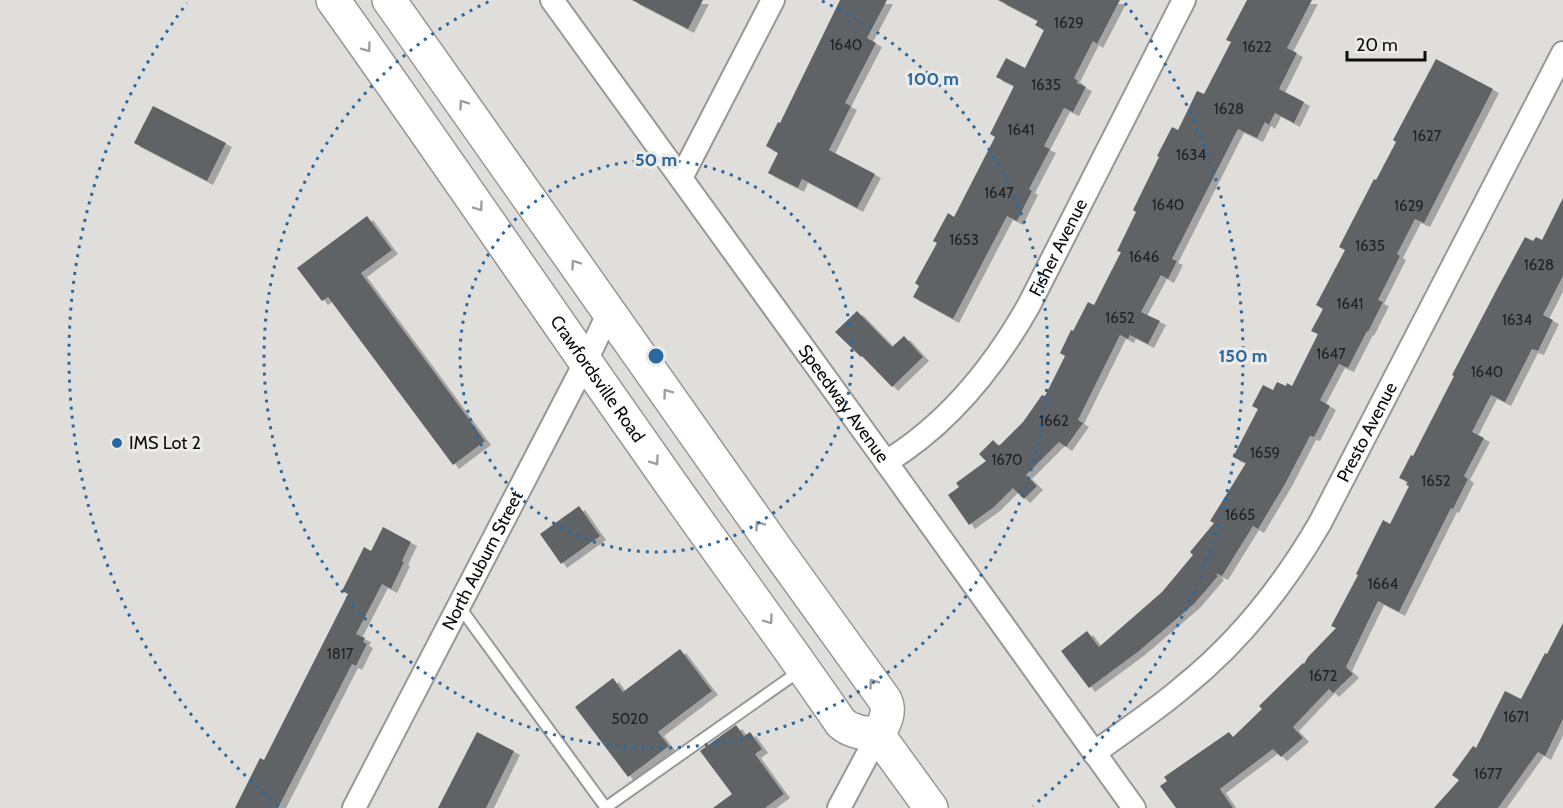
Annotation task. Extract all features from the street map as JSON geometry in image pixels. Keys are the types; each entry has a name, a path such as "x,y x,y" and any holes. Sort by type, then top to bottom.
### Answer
{"main road":[{"name":"Crawfordsville Road","path":"333,0 841,723 855,731 878,735"},
{"path":"389,0 885,700 888,715 878,735 931,808"}],"street":[{"name":"Speedway Avenue","path":"552,0 1134,808"},
{"path":"681,178 773,0"},
{"name":"Fisher Avenue","path":"886,462 916,441 959,401 993,362 1014,332 1184,0"},
{"name":"Presto Avenue","path":"1094,753 1201,672 1235,640 1282,583 1320,523 1563,53"},
{"name":"North Auburn Street","path":"354,808 586,361 609,312"},
{"path":"839,808 878,735"}],"lane":[{"path":"459,606 605,808 803,668"}],"building":[{"path":"632,0 703,0 688,29"},
{"path":"840,0 887,0 867,38 876,43 845,103 851,106 829,150 875,174 857,208 802,179 798,188 768,173 778,153 766,146 778,122 780,123"},
{"path":"998,0 1120,0 1097,44 1093,41 1074,78 1078,81 1077,83 1086,87 1073,112 1064,108 1044,146 1050,149 1029,189 1032,191 1017,221 1007,216 953,319 913,297 919,286 915,283 937,243 933,241 948,213 954,217 995,137 990,134 1014,86 996,77 1006,58 1025,68 1044,30 1035,25 1038,21"},
{"path":"1247,0 1312,0 1287,48 1297,53 1279,89 1304,102 1294,123 1275,113 1269,125 1265,122 1257,138 1238,129 1172,259 1177,261 1168,279 1161,275 1141,312 1160,321 1148,344 1130,335 1128,339 1120,335 1078,420 1083,423 1066,447 1059,442 1026,475 1037,486 1024,499 1013,488 994,507 969,525 948,495 959,487 956,483 986,461 979,454 993,440 999,446 1023,422 1042,395 1045,396 1065,356 1060,353 1071,330 1073,331 1088,302 1094,305 1121,252 1117,251 1136,212 1133,210 1159,157 1157,156 1172,127 1178,130 1197,91 1204,94 1231,42 1226,40"},
{"path":"1436,59 1493,89 1424,223 1415,219 1397,254 1400,256 1378,300 1383,302 1348,368 1339,364 1320,400 1330,406 1314,437 1310,436 1258,529 1253,526 1222,576 1215,573 1218,576 1194,604 1139,651 1089,688 1061,651 1087,631 1099,647 1162,592 1193,555 1190,552 1214,523 1210,521 1246,463 1233,457 1258,409 1252,406 1263,385 1273,390 1277,382 1292,386 1318,334 1311,331 1323,309 1316,305 1345,250 1339,247 1396,142 1393,140"},
{"path":"153,106 226,143 207,181 134,143"},
{"path":"1563,198 1563,276 1543,315 1553,320 1538,351 1532,349 1505,402 1491,395 1472,432 1484,438 1464,476 1468,479 1399,612 1378,601 1346,667 1353,674 1333,693 1329,689 1293,727 1303,738 1281,757 1273,749 1220,789 1233,808 1176,808 1160,786 1167,781 1164,777 1229,732 1233,737 1262,709 1259,706 1304,664 1336,628 1331,626 1383,520 1390,524 1409,486 1406,485 1408,482 1399,478 1411,455 1413,456 1497,289 1525,237 1533,241 1536,237 1542,240"},
{"path":"367,216 392,250 361,273 485,441 453,465 328,297 322,301 297,268"},
{"path":"857,311 892,347 904,336 923,357 892,387 835,332"},
{"path":"579,506 600,536 561,564 540,534"},
{"path":"383,527 411,542 391,589 382,584 356,634 365,638 363,642 367,644 356,666 352,664 278,808 235,808 260,758 264,760 348,594 342,591 364,547 371,551"},
{"path":"1563,623 1563,719 1545,756 1538,752 1498,808 1434,808 1459,780 1452,775 1473,746 1476,748 1505,691 1521,699"},
{"path":"680,649 712,691 658,732 669,746 628,777 575,707 613,678 623,692"},
{"path":"736,725 744,736 750,732 762,749 755,754 784,794 765,808 713,808 732,794 700,751"},
{"path":"477,732 514,751 486,808 438,808"}],"place":[{"name":"IMS Lot 2","path":"117,443"}]}
